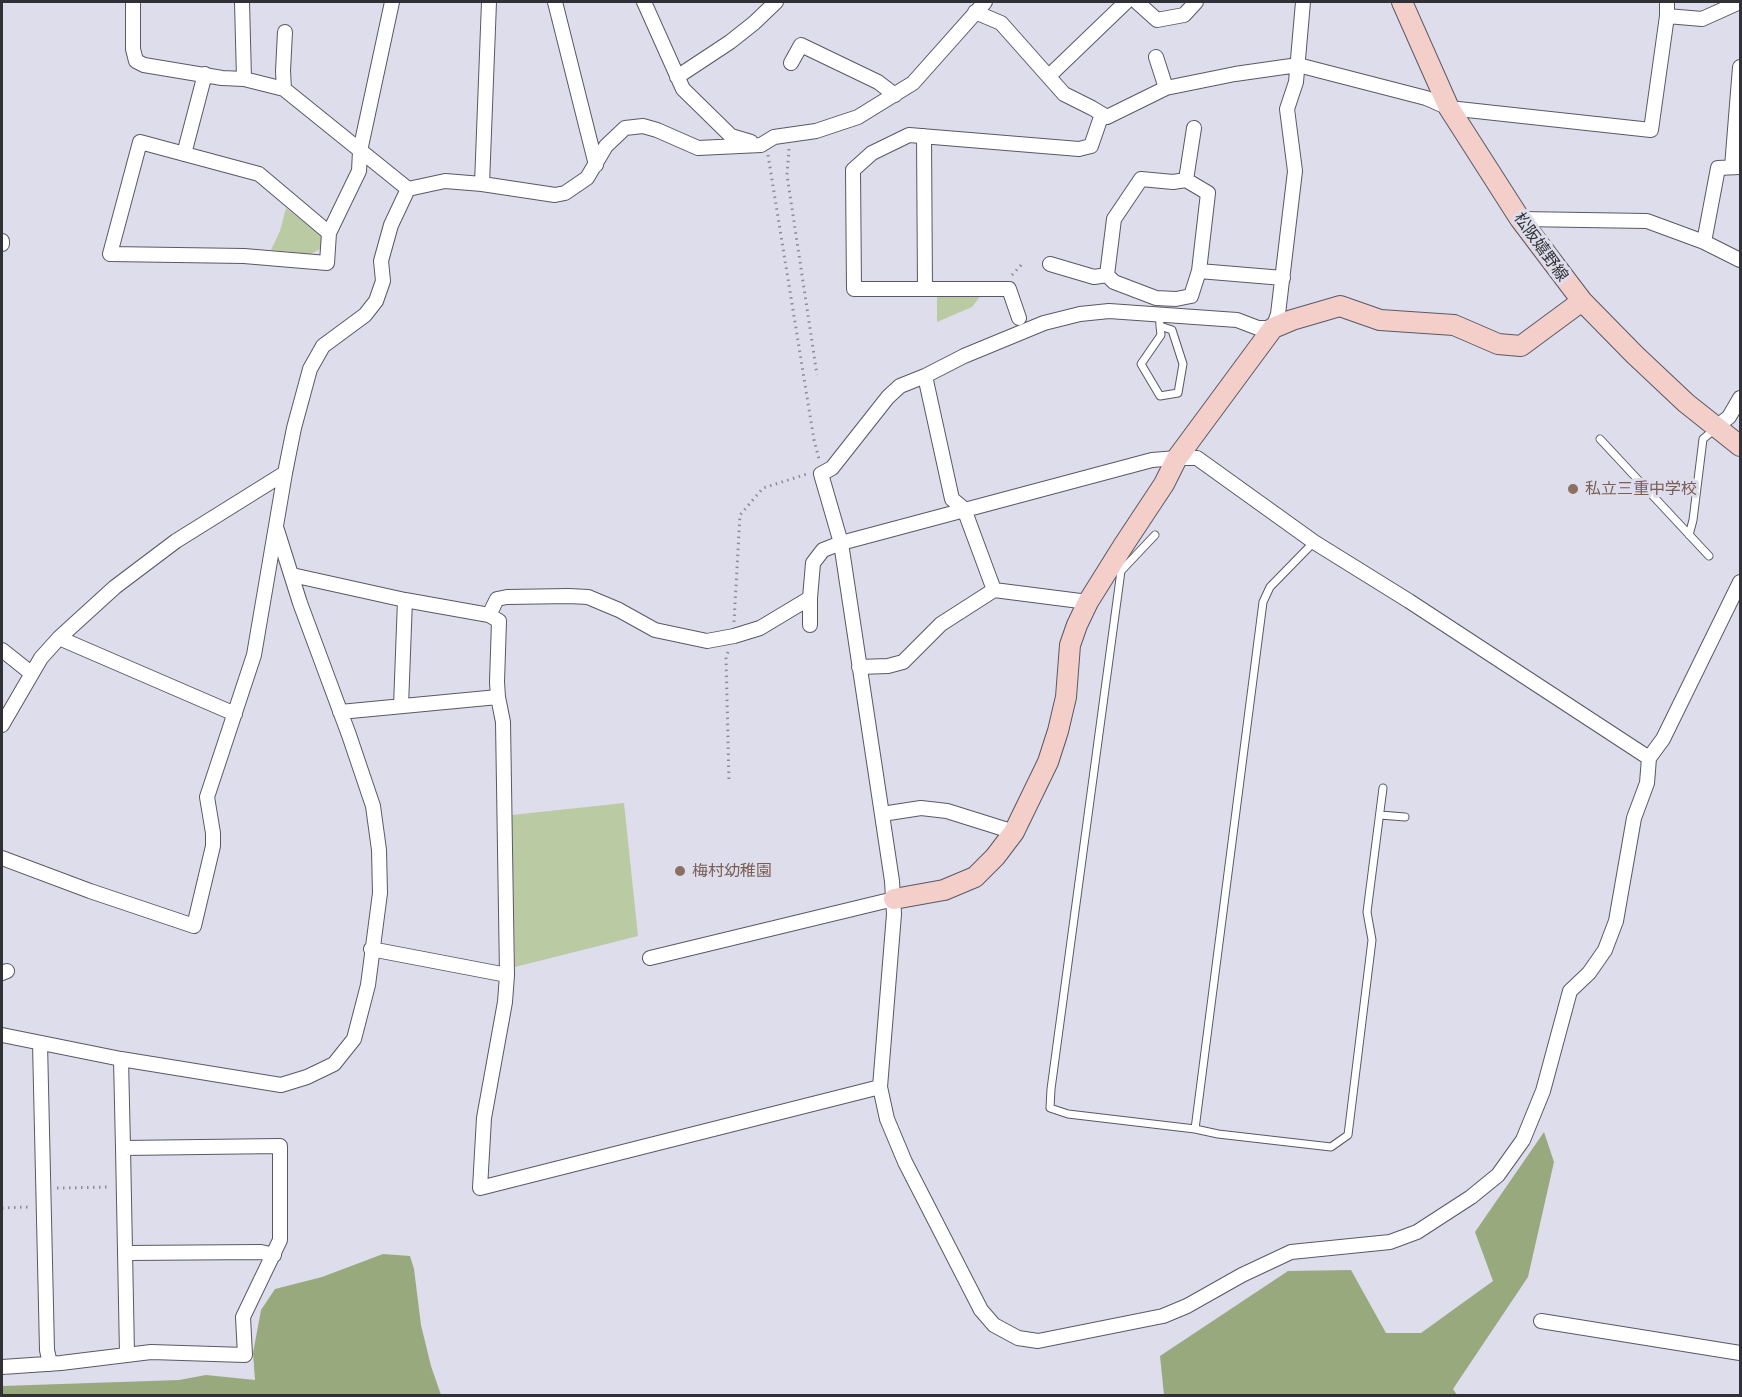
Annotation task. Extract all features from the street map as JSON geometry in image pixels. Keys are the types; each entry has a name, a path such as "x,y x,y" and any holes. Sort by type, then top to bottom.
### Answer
{"street":[{"path":"133,2 133,49 136,62 222,78 244,79 284,88 408,189"},
{"path":"242,2 244,79"},
{"path":"329,233 259,174 140,142 110,254 244,256 327,263 329,233 359,171 360,151 392,2"},
{"path":"482,184 489,2"},
{"path":"555,2 596,165"},
{"path":"677,77 730,42 776,2"},
{"path":"408,189 445,181 555,195 565,193 587,178 606,146 625,128 643,126 698,148 761,144 774,138 816,131 858,117 913,83 985,2"},
{"path":"1049,76 1126,2"},
{"path":"1137,2 1157,20 1184,15 1196,2"},
{"path":"650,958 894,899 944,890 975,877 995,857 1014,832 1048,762 1058,731 1066,697 1070,645 1088,602 1164,484 1177,458 1273,328 1278,314 1295,171 1287,109 1296,82 1303,2"},
{"name":"松阪嬉野線","path":"1402,2 1449,108 1520,219 1582,301 1686,403 1740,446"},
{"path":"975,12 1001,23 1064,94 1107,117 1166,88 1235,74 1298,65 1426,98 1449,108 1651,130 1667,2"},
{"path":"1667,16 1702,19 1740,2"},
{"path":"647,3 683,89 731,136 761,144"},
{"path":"284,88 285,32"},
{"path":"791,63 801,45 878,82 894,95"},
{"path":"1156,57 1166,88"},
{"path":"1704,242 1718,168 1736,167 1740,67"},
{"path":"184,154 205,74"},
{"path":"1019,318 1009,289 854,289 853,170 872,153 909,135 1079,149 1091,146 1102,114"},
{"path":"1186,180 1194,128"},
{"path":"924,136 925,289"},
{"path":"1141,179 1173,182 1186,180 1208,193 1199,271 1191,296 1176,299 1156,298 1114,282 1107,275 1114,219 1141,179"},
{"path":"2,858 194,926 213,846 207,798 254,654 285,473 310,369 323,346 365,315 376,301 383,281 381,261 391,225 408,189"},
{"path":"1520,219 1647,221 1704,242 1740,260"},
{"path":"1050,264 1094,277 1107,275"},
{"path":"1199,271 1283,278"},
{"path":"1582,301 1521,346 1498,344 1454,325 1380,320 1340,306 1273,328 1258,328 1237,320 1160,320 1109,311 1080,314 1044,323 964,356 900,386 888,397 832,468 821,474 841,543 894,899 880,1087 886,1119 905,1162 981,1310 994,1325 1018,1338 1038,1341 1162,1316 1291,1252 1390,1242 1417,1232 1471,1197 1498,1175 1523,1140 1543,1091 1570,991 1589,974 1605,950 1616,921 1634,818 1647,783 1649,758 1663,739 1740,582"},
{"path":"925,376 952,499 964,509 994,590"},
{"path":"1716,427 1729,417 1740,398"},
{"path":"810,626 813,563 823,550 964,509 1152,460 1197,458 1314,542 1649,758"},
{"path":"2,724 41,658 115,587 176,541 285,473"},
{"path":"2,1035 121,1059 281,1085 307,1077 334,1064 354,1039 368,985 380,893 378,842 373,806 276,529"},
{"path":"292,575 405,600 489,615 499,621 498,697 503,722 507,975 505,1002 484,1118 480,1188 880,1087"},
{"path":"859,667 888,666 903,662 941,624 994,590 1088,602"},
{"path":"489,615 497,599 507,597 588,597 619,610 655,630 707,641 760,628 810,598"},
{"path":"401,706 405,600"},
{"path":"60,638 235,714"},
{"path":"2,650 31,673"},
{"path":"340,712 498,697"},
{"path":"882,814 921,808 947,811 1014,832"},
{"path":"371,949 507,975"},
{"path":"40,1043 47,1350 50,1364"},
{"path":"121,1059 127,1354"},
{"path":"2,1367 50,1364 151,1352 245,1355 243,1317 280,1240 280,1146 123,1148"},
{"path":"126,1253 261,1252 274,1255"},
{"path":"1541,1321 1740,1353"}],"lane":[{"path":"1160,320 1172,330 1183,364 1178,393 1160,396 1141,364 1161,335 1160,320"},
{"path":"1689,535 1703,439 1716,427"},
{"path":"1599,439 1709,556"},
{"path":"1155,535 1120,571 1050,1108 1068,1114 1331,1147 1348,1135 1372,940 1367,912 1383,788"},
{"path":"1195,1129 1263,602 1270,587 1314,542"},
{"path":"1380,814 1405,817"}],"path":[{"path":"789,135 787,175 817,375"},
{"path":"761,144 767,153 814,440 819,458"},
{"path":"729,782 726,657 734,636 740,515 763,488 811,473 821,474"},
{"path":"43,1188 124,1187"},
{"path":"2,1208 43,1207"}],"green space":[{"path":"286,208 322,237 320,249 311,254 271,250 280,231"},
{"path":"982,294 972,307 937,322 937,295"},
{"path":"624,803 638,936 515,967 512,815"},
{"path":"1544,1132 1554,1162 1528,1277 1453,1389 1457,1395 1164,1395 1160,1356 1288,1271 1351,1270 1386,1333 1421,1333 1493,1281 1475,1232"},
{"path":"383,1254 410,1256 414,1269 421,1325 441,1395 2,1395 2,1386 179,1380 206,1375 255,1380 253,1353 261,1310 275,1289 322,1277"}],"place":[{"name":"私立三重中学校","path":"1573,489"},
{"name":"梅村幼稚園","path":"680,871"}]}
